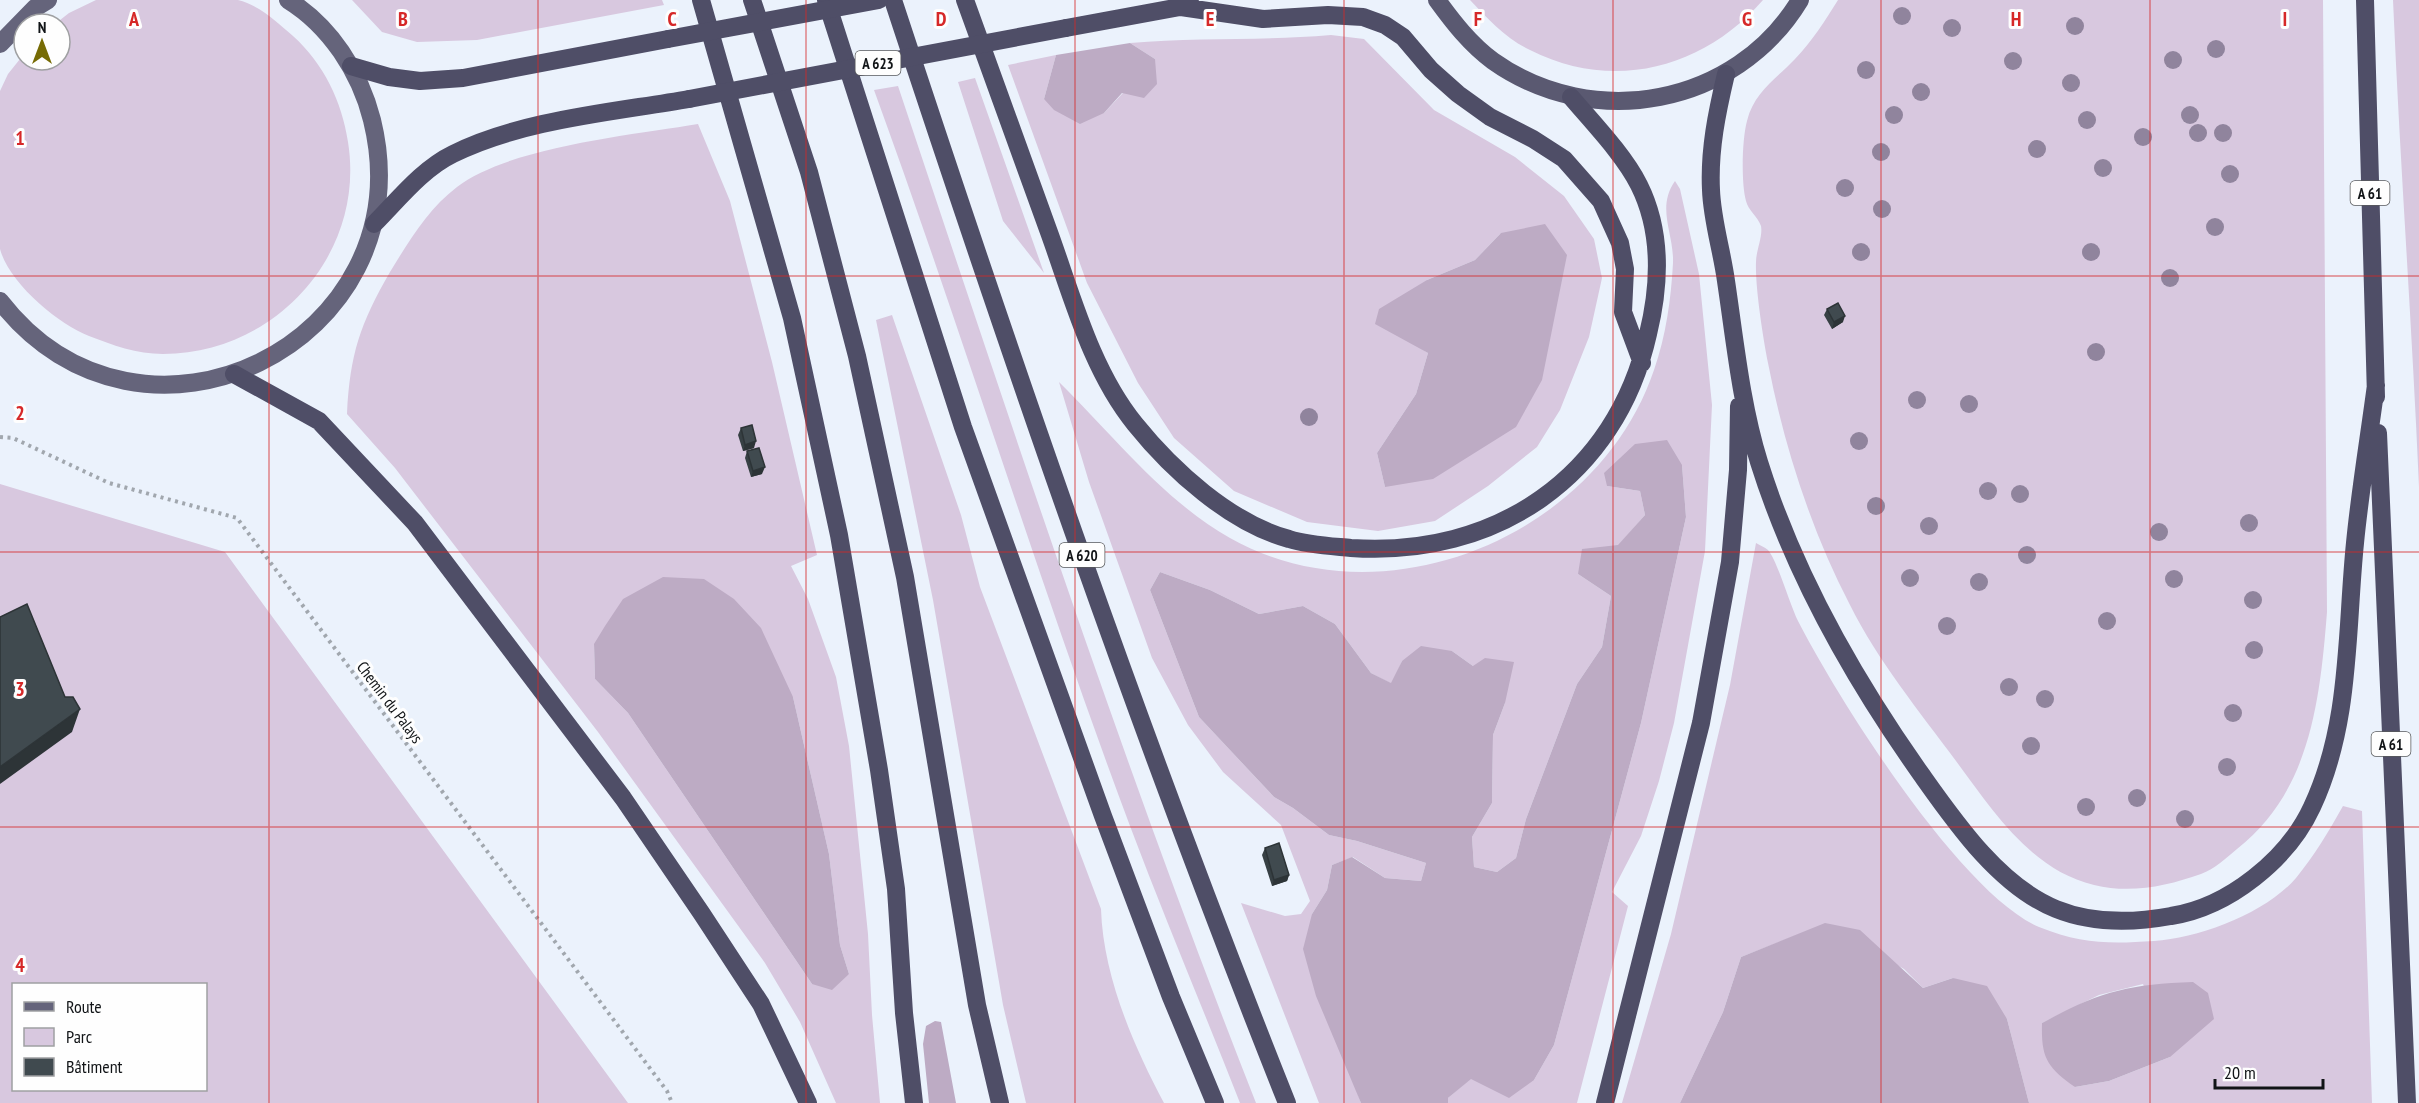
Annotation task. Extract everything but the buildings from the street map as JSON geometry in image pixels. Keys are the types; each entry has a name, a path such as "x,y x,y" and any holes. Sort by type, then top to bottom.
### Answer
{"highway":[{"path":"701,0 792,318 839,535 879,770 896,889 904,1013 914,1103"},
{"path":"752,0 809,172 857,356 905,577 977,1005 1000,1103"},
{"path":"826,0 963,427 1111,837 1171,997 1215,1103"},
{"path":"351,66 389,77 420,81 463,78 879,0"},
{"name":"A 620","path":"893,0 1010,353 1167,797 1287,1103"},
{"path":"965,0 1078,314 1120,404 1167,462 1205,494 1244,519 1287,539 1372,549 1410,547 1451,541 1484,530 1527,509 1564,481 1598,446 1623,409 1642,363 1656,288 1656,237 1638,183 1571,97"},
{"name":"A 623","path":"374,224 417,181 451,155 489,139 525,129 1216,0"},
{"path":"1437,0 1460,31 1492,60 1529,82 1571,97 1611,102 1651,100 1690,90 1726,74 1761,48 1790,17 1800,0"},
{"name":"A 61","path":"2365,0 2376,385 2407,1103"},
{"path":"1181,7 1263,19 1328,15 1363,17 1385,25 1403,37 1431,70 1458,94 1490,117 1533,139 1564,159 1601,201 1620,243 1625,269 1623,312 1642,363"},
{"path":"1726,74 1712,147 1711,193 1739,374 1758,460 1781,521 1829,628 1883,721 1958,826 1989,860 2024,890 2052,907 2072,914 2115,921 2150,920 2188,914 2223,899 2287,846 2310,811 2326,772 2346,675 2355,545 2376,385"},
{"path":"234,374 319,421 415,523 623,798 702,914 761,1004 808,1103"},
{"path":"1605,1103 1704,711 1730,562 1738,470 1739,374"}],"main road":[{"path":"0,44 35,8 48,0"},
{"path":"0,301 16,321 46,347 80,366 117,379 156,385 196,383 234,374 273,357 308,332 337,300 360,264 374,224 380,183 378,142 368,103 351,66 327,34 288,0"}],"path":[{"name":"Chemin du Palays","path":"0,437 13,438 109,483 237,518 660,1082 672,1103"}],"green space":[{"path":"96,0 238,0 246,2 268,15 293,36 314,59 330,84 341,112 348,142 350,183 342,222 327,258 304,290 276,316 242,337 204,349 163,354 134,351 116,346 89,336 63,322 36,301 13,275 5,262 0,249 0,91 12,69 12,72 72,72 71,12"},
{"path":"352,0 662,0 664,5 477,40 417,42 382,32"},
{"path":"1470,0 1763,0 1739,24 1713,43 1685,57 1655,67 1624,71 1593,70 1561,63 1530,50 1505,34"},
{"path":"1838,0 2323,0 2327,612 2320,678 2307,741 2296,771 2281,800 2262,826 2224,860 2206,872 2149,887 2108,888 2072,877 2051,866 2032,852 2015,836 1984,799 1886,666 1861,626 1823,547 1800,487 1782,425 1768,363 1756,272 1761,226 1746,201 1743,161 1745,129 1755,102 1766,87 1807,45"},
{"path":"2393,0 2419,0 2419,487 2399,122"},
{"path":"1331,35 1364,39 1434,110 1515,157 1564,196 1594,239 1602,278 1589,337 1560,410 1537,447 1488,486 1435,521 1378,531 1307,522 1234,491 1174,438 1138,383 1087,283 1008,65 1056,55 1044,99 1104,113 1155,59 1130,43","holes":["1501,233 1385,487 1377,453 1416,394 1428,353 1408,340 1427,280 1475,260"]},
{"path":"975,78 1044,273 1003,221 958,82"},
{"path":"898,86 1115,724 1160,851 1256,1103 1240,1103 1143,861 1064,643 874,90"},
{"path":"698,124 730,201 772,362 817,555 791,566 808,599 836,677 849,746 868,934 880,1103 836,1103 800,1022 765,963 598,732 395,468 347,414 354,356 371,308 412,237 437,205 457,187 480,173 539,152 606,138","holes":["594,644 793,697 829,854 840,945 849,974 812,984 628,713 595,679"]},
{"path":"1675,181 1680,189 1699,274 1712,405 1705,551 1674,723 1659,781 1641,836 1612,892 1628,906 1577,1103 1448,1103 1448,1098 1471,1078 1534,1080 1554,1045 1641,723 1686,517 1682,465 1607,486 1640,491 1645,515 1618,546 1578,574 1611,596 1602,647 1577,684 1526,819 1516,858 1497,872 1474,867 1472,837 1492,803 1493,735 1505,703 1473,666 1452,651 1402,661 1392,684 1371,673 1335,624 1303,606 1259,614 1210,590 1160,572 1150,590 1199,717 1274,797 1329,835 1357,841 1426,863 1421,881 1385,878 1353,857 1332,865 1327,890 1312,914 1352,1078 1361,1103 1319,1103 1241,903 1285,916 1301,914 1310,901 1281,825 1223,772 1188,725 1152,658 1089,482 1059,382 1140,466 1183,505 1230,538 1290,563 1353,572 1417,567 1479,549 1536,519 1586,479 1626,428 1654,370 1665,331 1673,263 1666,211 1670,191"},
{"path":"892,315 961,515 980,587 1101,909 1107,959 1122,1009 1141,1058 1164,1103 1026,1103 1003,1005 933,600 876,320"},
{"path":"0,484 225,552 628,1103 0,1103"},
{"path":"1756,543 1772,555 1798,621 1841,697 1904,790 1939,836 1974,876 2008,907 2039,927 2082,940 2123,942 2172,939 2231,922 2268,902 2296,878 2321,843 2343,806 2362,811 2372,1103 2029,1103 2007,1019 1953,978 1923,988 1904,969 1825,924 1741,957 1723,1012 1680,1103 1622,1103 1671,934 1730,685","holes":["2143,984 2170,1057 2109,1081 2075,1087 2042,1023 2099,995"]}],"shaded area":[{"path":"1130,43 1155,59 1157,84 1144,98 1122,93 1104,113 1080,124 1054,110 1044,99 1056,55"},
{"path":"1545,224 1567,255 1542,380 1516,427 1433,479 1385,487 1377,453 1416,394 1428,353 1375,324 1379,309 1427,280 1475,260 1501,233"},
{"path":"1667,440 1682,465 1686,517 1641,723 1554,1045 1534,1080 1509,1098 1471,1079 1448,1098 1448,1103 1361,1103 1316,996 1303,949 1312,914 1327,890 1332,865 1352,857 1385,878 1421,881 1426,863 1357,841 1329,835 1274,797 1199,717 1150,590 1160,572 1210,590 1259,614 1303,606 1335,624 1371,673 1391,683 1402,661 1421,646 1452,651 1473,666 1485,658 1514,662 1505,703 1493,735 1492,803 1472,837 1474,867 1497,872 1516,858 1526,819 1577,684 1602,647 1611,596 1578,574 1582,549 1618,545 1645,515 1640,491 1607,486 1604,473 1635,444"},
{"path":"663,577 704,579 734,599 761,628 793,697 829,854 840,945 849,974 832,990 812,984 628,713 595,679 594,644 623,599"},
{"path":"1825,923 1860,930 1923,988 1953,978 1987,986 2007,1019 2029,1103 1680,1103 1723,1012 1741,957"},
{"path":"2193,982 2208,993 2214,1019 2170,1057 2109,1081 2075,1087 2048,1061 2043,1045 2042,1023 2062,1012 2114,992 2150,985"},
{"path":"935,1021 941,1022 956,1103 929,1103 923,1044 926,1026"}]}
